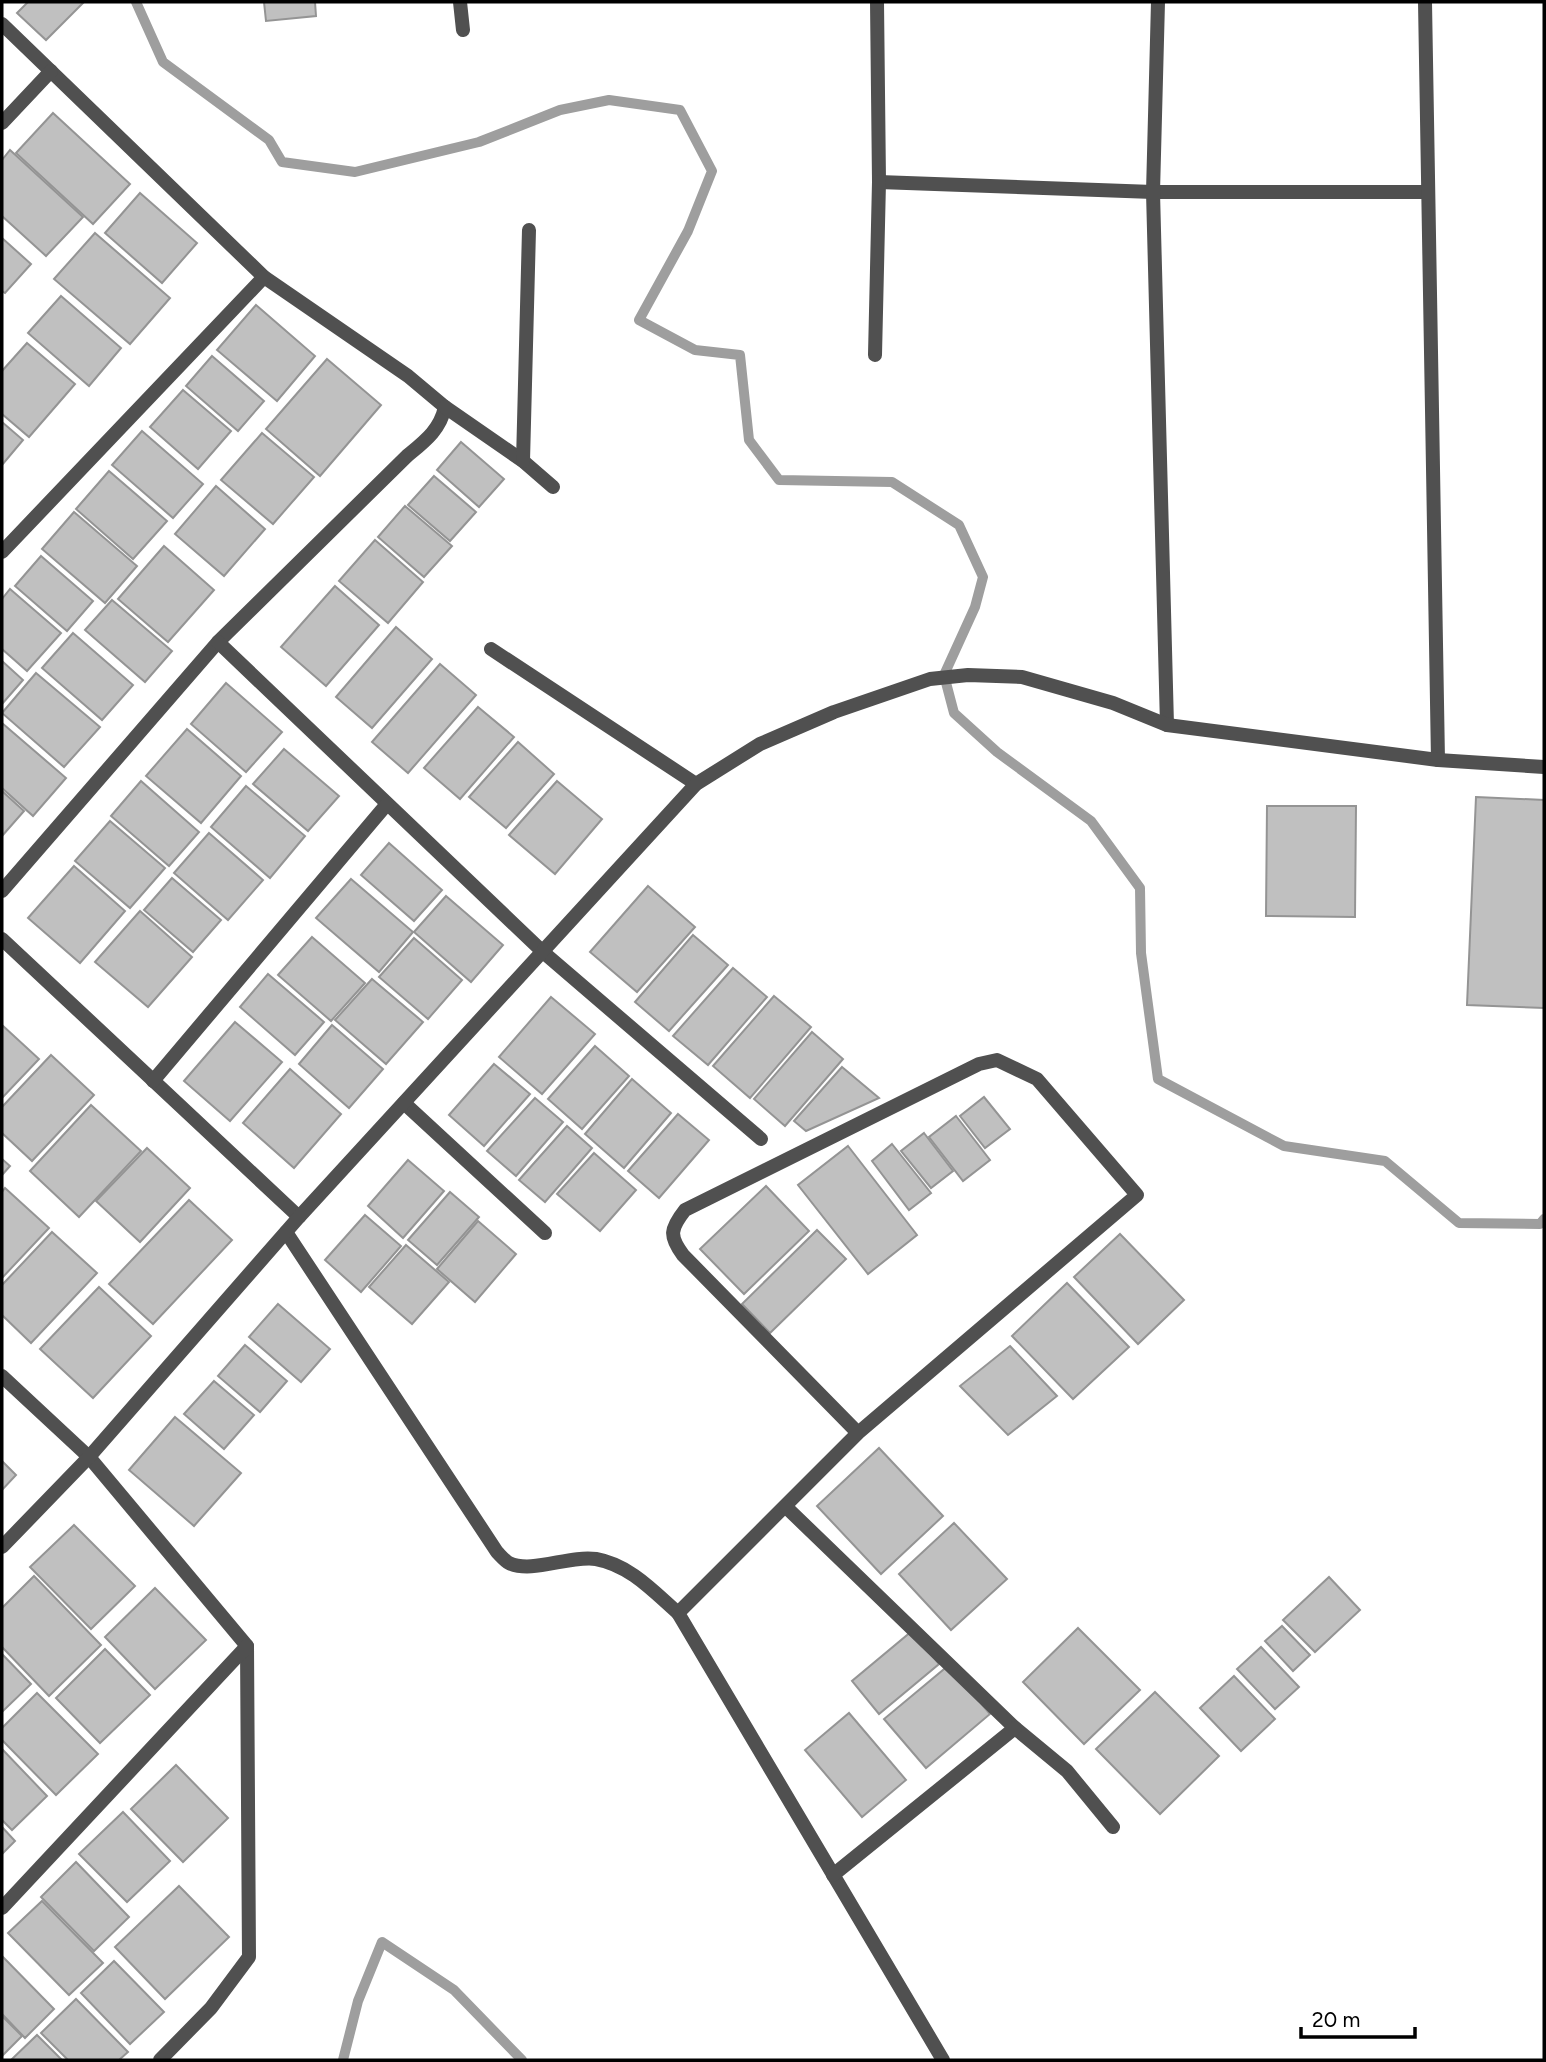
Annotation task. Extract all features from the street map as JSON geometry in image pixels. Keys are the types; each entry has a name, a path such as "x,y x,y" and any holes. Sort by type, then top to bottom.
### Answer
{"street":[{"path":"460,2 463,30"},
{"path":"875,355 879,182 877,2"},
{"path":"1158,2 1153,192 1167,725"},
{"path":"1425,2 1438,760"},
{"path":"2,24 264,277 408,376 445,407 523,460 553,487"},
{"path":"2,123 51,71"},
{"path":"879,182 1153,192 1427,192"},
{"path":"523,460 529,230"},
{"path":"2,552 264,277"},
{"path":"2,891 218,642 425,441 442,422 445,407"},
{"path":"218,642 543,952 761,1139"},
{"path":"491,649 696,784"},
{"path":"2,1547 89,1457 299,1217 696,784 760,744 834,712 930,679 968,675 1022,677 1113,703 1167,725 1438,760 1544,767"},
{"path":"153,1081 387,804"},
{"path":"2,939 299,1217"},
{"path":"678,1613 858,1433 1136,1195 1037,1079 1009,1064 996,1060 979,1064 685,1210 674,1223 672,1233 675,1245 683,1255 858,1433"},
{"path":"404,1103 545,1233"},
{"path":"286,1232 497,1552 509,1563 531,1567 565,1559 596,1559 606,1562 626,1569 678,1613 943,2060"},
{"path":"2,1376 89,1457 247,1646 249,1958 211,2008 160,2060"},
{"path":"786,1507 1015,1728 1068,1771 1113,1827"},
{"path":"2,1908 247,1646"},
{"path":"833,1875 1015,1728"}],"building":[{"path":"28,2 84,2 46,40 17,13"},
{"path":"264,2 315,2 316,16 266,21"},
{"path":"53,113 130,184 93,224 16,153"},
{"path":"10,150 83,217 46,256 2,216 2,160"},
{"path":"140,193 197,243 162,283 105,233"},
{"path":"95,233 170,298 130,344 54,279"},
{"path":"2,238 31,264 5,293 2,291"},
{"path":"61,296 121,348 89,386 28,333"},
{"path":"256,305 315,356 277,401 217,350"},
{"path":"27,343 75,384 29,437 2,414 2,371"},
{"path":"212,356 264,401 238,431 186,386"},
{"path":"327,359 381,405 320,476 266,429"},
{"path":"183,390 231,431 198,469 150,427"},
{"path":"2,422 23,440 2,465"},
{"path":"142,431 203,484 173,518 112,465"},
{"path":"262,433 314,477 273,524 221,480"},
{"path":"461,442 504,479 479,507 437,470"},
{"path":"109,471 167,521 133,559 76,509"},
{"path":"434,476 476,512 450,541 408,505"},
{"path":"216,486 265,529 224,576 175,534"},
{"path":"405,506 452,546 424,577 378,537"},
{"path":"74,512 137,566 105,603 42,549"},
{"path":"375,540 423,582 388,623 339,581"},
{"path":"164,546 214,590 168,642 118,599"},
{"path":"41,556 93,601 67,631 15,586"},
{"path":"335,586 379,625 326,686 281,647"},
{"path":"10,589 61,633 27,671 2,649 2,599"},
{"path":"112,600 172,651 145,682 85,630"},
{"path":"396,627 432,659 372,728 336,697"},
{"path":"73,633 133,685 102,720 42,668"},
{"path":"2,661 23,680 2,704"},
{"path":"440,664 476,695 408,773 372,742"},
{"path":"36,673 100,727 64,767 2,713"},
{"path":"226,683 282,732 246,772 191,724"},
{"path":"478,707 514,737 460,799 424,768"},
{"path":"2,723 66,778 33,816 2,788"},
{"path":"187,729 241,776 201,823 146,776"},
{"path":"518,742 554,774 506,828 469,797"},
{"path":"284,749 339,796 308,831 253,784"},
{"path":"141,781 199,832 169,866 111,816"},
{"path":"557,781 602,819 555,874 509,835"},
{"path":"246,786 305,836 270,878 211,827"},
{"path":"2,791 24,811 2,836"},
{"path":"1476,797 1544,800 1544,1008 1467,1005"},
{"path":"1267,806 1356,806 1355,917 1266,916"},
{"path":"110,821 165,868 130,908 75,861"},
{"path":"209,833 263,880 228,920 174,873"},
{"path":"389,843 442,890 414,921 361,875"},
{"path":"74,866 125,911 80,963 28,918"},
{"path":"172,878 221,920 193,952 144,910"},
{"path":"351,879 413,932 379,972 316,918"},
{"path":"648,886 695,927 637,992 590,952"},
{"path":"446,896 503,945 471,982 414,932"},
{"path":"140,911 192,957 148,1007 95,962"},
{"path":"693,935 728,965 669,1031 635,1002"},
{"path":"312,937 365,983 331,1021 278,975"},
{"path":"414,938 462,980 428,1019 379,977"},
{"path":"733,968 767,997 708,1065 673,1036"},
{"path":"268,974 324,1022 295,1055 240,1007"},
{"path":"372,979 423,1022 386,1064 335,1020"},
{"path":"774,996 811,1027 750,1098 713,1066"},
{"path":"551,997 595,1034 542,1094 499,1057"},
{"path":"235,1022 282,1062 230,1121 184,1081"},
{"path":"2,1025 39,1059 2,1098"},
{"path":"332,1025 383,1069 349,1108 299,1064"},
{"path":"812,1032 843,1059 785,1126 754,1099"},
{"path":"595,1046 629,1076 582,1129 548,1099"},
{"path":"51,1055 94,1095 32,1161 2,1133 2,1107"},
{"path":"494,1064 530,1094 484,1146 449,1115"},
{"path":"842,1067 879,1098 806,1131 794,1121"},
{"path":"290,1069 341,1114 294,1168 243,1123"},
{"path":"632,1079 671,1113 624,1168 585,1134"},
{"path":"984,1097 1010,1129 985,1148 960,1116"},
{"path":"535,1098 563,1122 516,1176 487,1151"},
{"path":"91,1105 141,1151 79,1217 30,1171"},
{"path":"678,1114 709,1140 659,1198 628,1171"},
{"path":"956,1116 990,1160 963,1181 929,1137"},
{"path":"567,1126 592,1148 545,1202 519,1180"},
{"path":"924,1133 953,1171 931,1188 901,1151"},
{"path":"892,1144 931,1193 909,1210 872,1161"},
{"path":"848,1146 917,1235 868,1274 798,1185"},
{"path":"147,1148 190,1188 140,1242 96,1201"},
{"path":"594,1153 636,1190 600,1231 557,1194"},
{"path":"2,1159 10,1166 2,1175"},
{"path":"408,1160 444,1191 403,1238 368,1206"},
{"path":"766,1186 809,1231 744,1294 700,1249"},
{"path":"5,1188 49,1228 2,1278 2,1192"},
{"path":"450,1192 479,1217 437,1265 408,1240"},
{"path":"189,1200 232,1240 153,1324 109,1284"},
{"path":"365,1215 401,1246 361,1292 325,1260"},
{"path":"478,1221 516,1254 475,1302 437,1269"},
{"path":"817,1230 846,1259 770,1333 742,1304"},
{"path":"52,1232 97,1273 31,1343 2,1315 2,1285"},
{"path":"1120,1234 1184,1300 1138,1344 1074,1277"},
{"path":"406,1245 449,1282 412,1324 369,1287"},
{"path":"1067,1283 1129,1347 1073,1399 1012,1336"},
{"path":"99,1287 151,1336 93,1398 40,1349"},
{"path":"278,1304 330,1349 301,1382 249,1337"},
{"path":"245,1345 287,1381 260,1412 218,1376"},
{"path":"1010,1346 1057,1396 1008,1435 960,1386"},
{"path":"214,1381 254,1415 224,1449 184,1414"},
{"path":"175,1417 241,1473 194,1526 129,1470"},
{"path":"879,1448 943,1516 881,1574 817,1506"},
{"path":"2,1461 16,1475 2,1490"},
{"path":"954,1523 1007,1579 951,1630 899,1574"},
{"path":"74,1525 135,1586 91,1629 30,1567"},
{"path":"34,1576 101,1645 49,1696 2,1647 2,1608"},
{"path":"1329,1577 1360,1610 1315,1652 1283,1620"},
{"path":"155,1588 206,1640 155,1689 105,1637"},
{"path":"1282,1626 1310,1655 1293,1671 1265,1641"},
{"path":"1078,1628 1140,1690 1084,1744 1023,1682"},
{"path":"912,1631 939,1664 879,1714 852,1681"},
{"path":"1261,1647 1299,1687 1275,1709 1237,1669"},
{"path":"105,1649 150,1695 100,1743 56,1698"},
{"path":"2,1654 31,1684 2,1712"},
{"path":"949,1665 990,1714 926,1768 884,1719"},
{"path":"1234,1676 1275,1719 1241,1751 1200,1708"},
{"path":"1155,1692 1219,1756 1160,1814 1096,1749"},
{"path":"37,1693 98,1754 56,1795 2,1740 2,1728"},
{"path":"849,1713 906,1780 862,1817 805,1750"},
{"path":"2,1749 47,1796 12,1830 2,1820"},
{"path":"176,1765 228,1818 183,1862 131,1809"},
{"path":"123,1812 170,1861 127,1902 79,1854"},
{"path":"2,1827 15,1841 2,1854"},
{"path":"76,1862 129,1917 94,1951 41,1897"},
{"path":"179,1886 229,1937 165,1999 115,1947"},
{"path":"42,1901 103,1963 69,1995 8,1933"},
{"path":"2,1956 54,2009 25,2038 2,2014"},
{"path":"114,1961 164,2012 130,2044 81,1993"},
{"path":"76,1999 128,2052 119,2060 68,2060 41,2033"},
{"path":"2,2016 22,2036 2,2056"},
{"path":"37,2035 62,2060 11,2060"}],"waterway":[{"path":"136,2 163,62 269,140 282,162 355,172 479,142 560,110 609,100 680,110 712,171 688,231 639,320 695,350 740,355 749,440 779,480 892,482 959,525 983,577 975,607 944,675 954,713 997,752 1091,821 1140,888 1141,953 1158,1079 1284,1146 1385,1161 1459,1223 1540,1224 1544,1219"},
{"path":"343,2060 358,2001 382,1942 454,1990 522,2060"}]}
